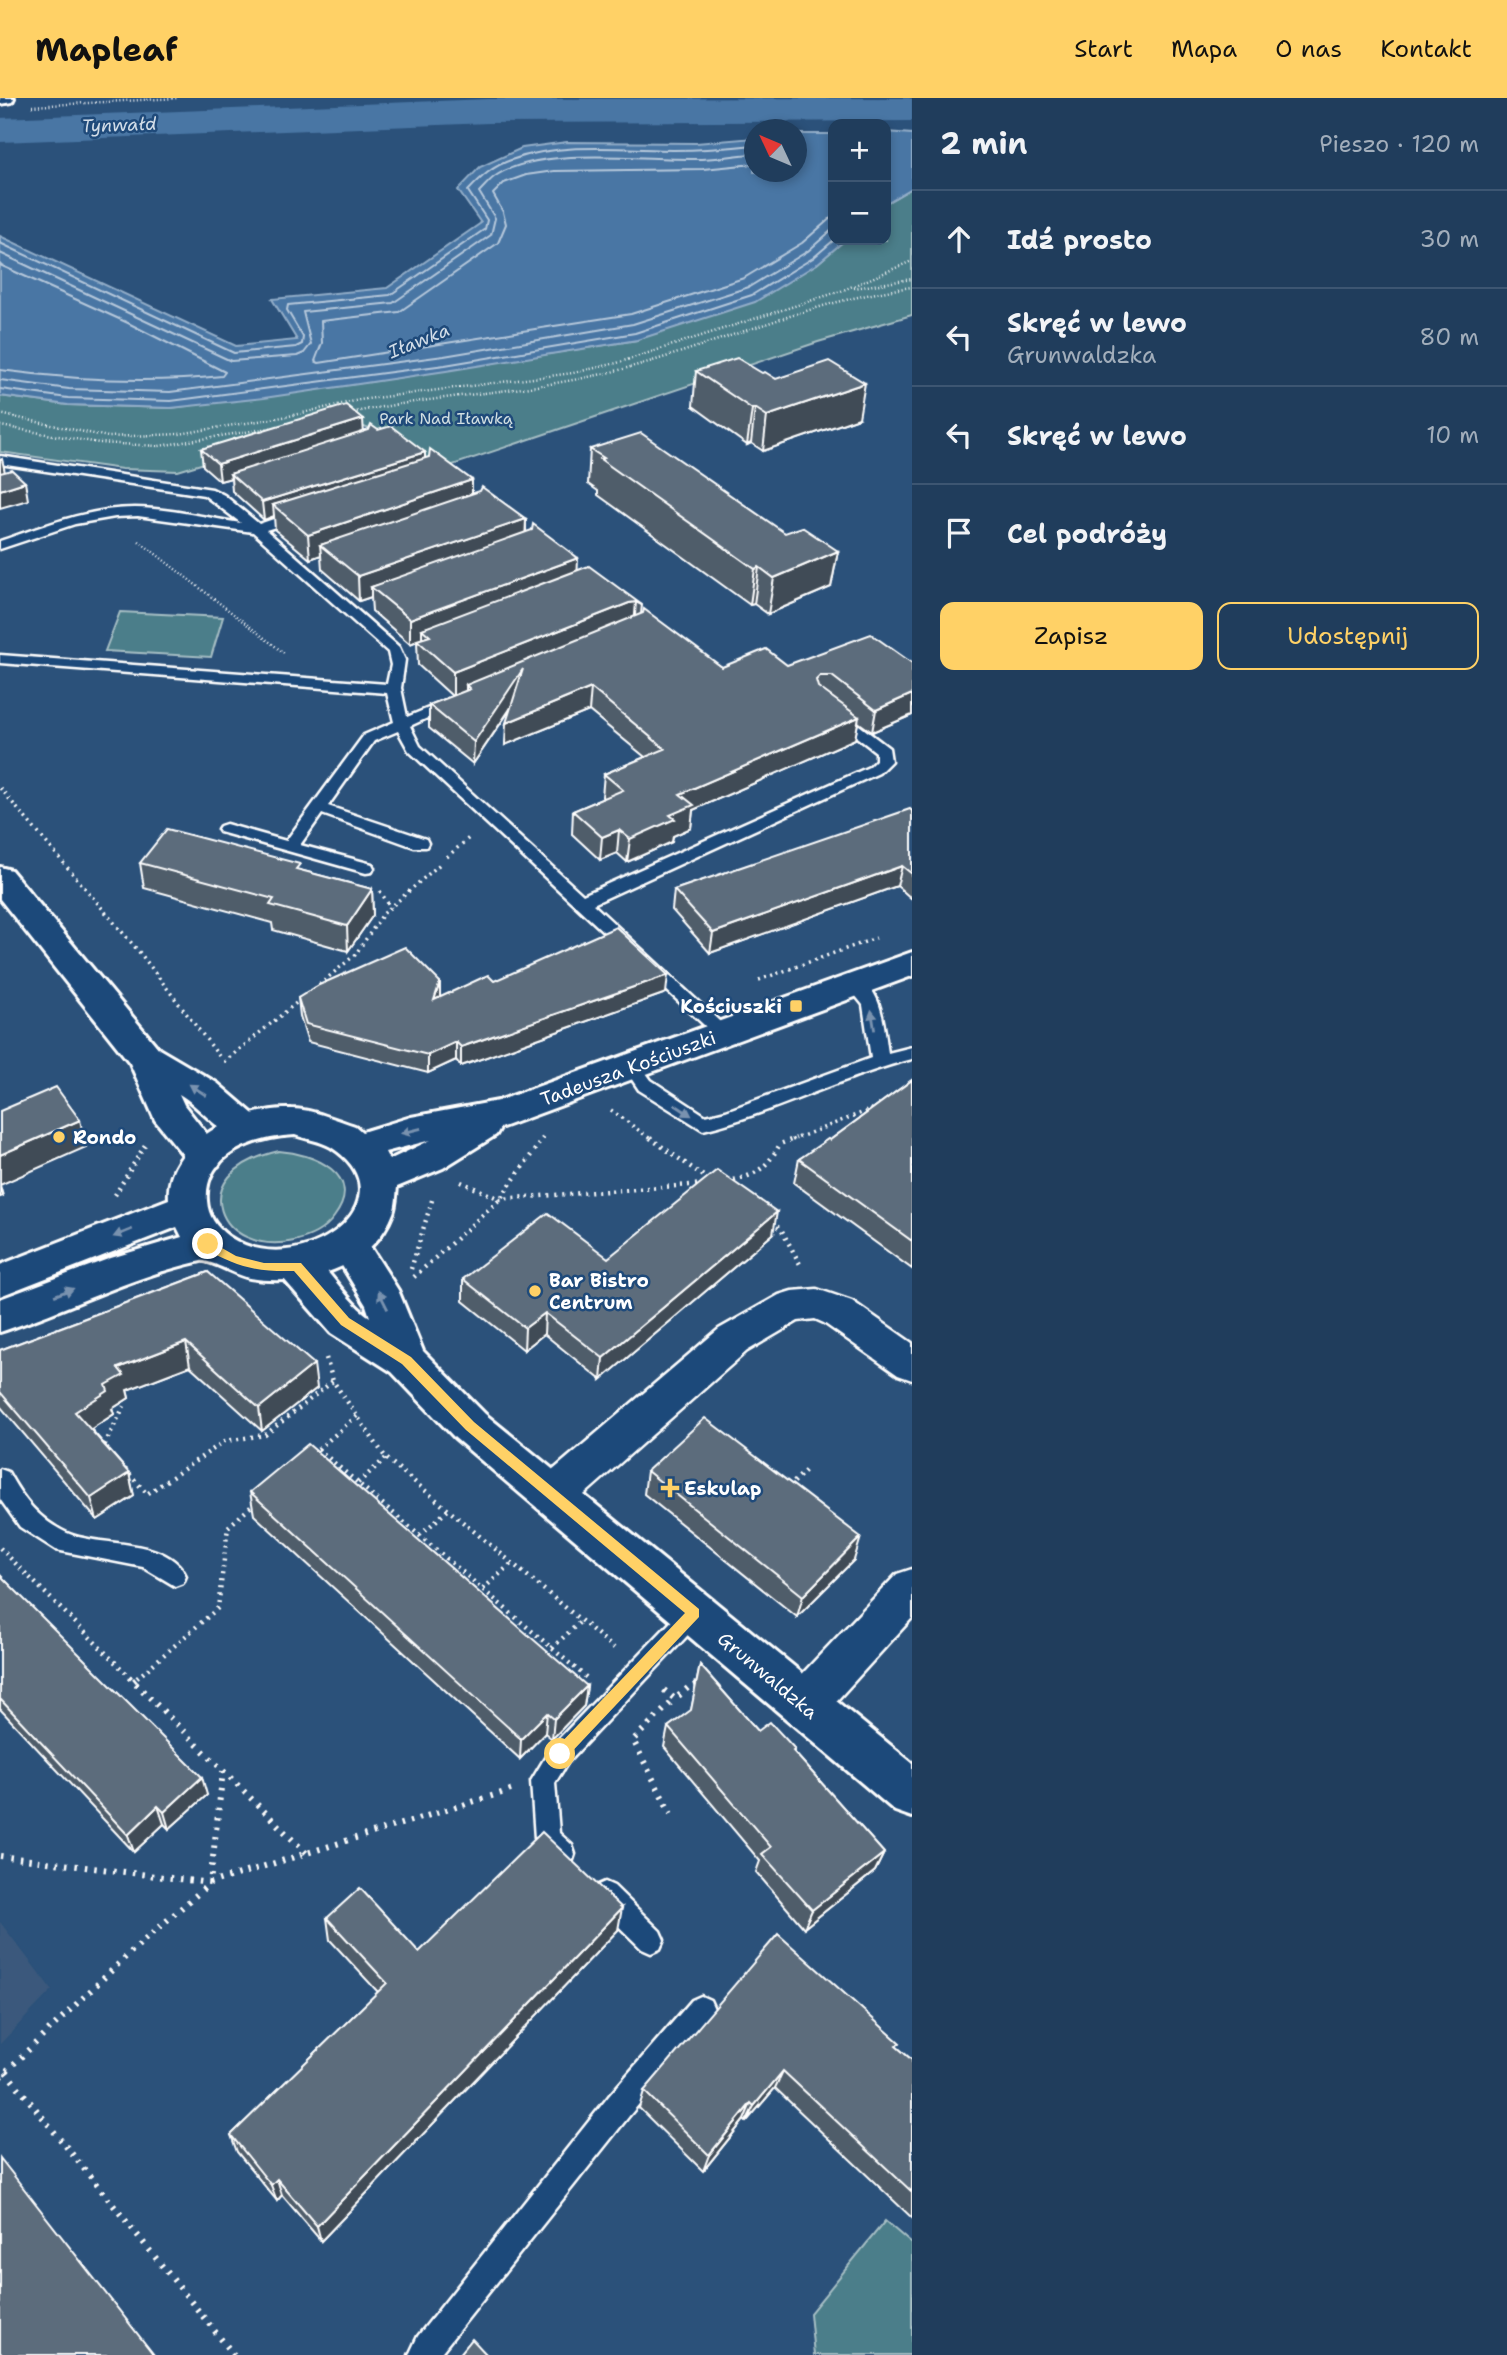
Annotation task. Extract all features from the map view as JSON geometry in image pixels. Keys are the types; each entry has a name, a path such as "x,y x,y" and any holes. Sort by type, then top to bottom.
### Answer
{"main road":[{"path":"0,98 5,98"},
{"path":"0,877 146,1058 168,1111 205,1156"},
{"name":"Tadeusza Kościuszki","path":"360,1146 411,1130 502,1114 855,984 909,968"},
{"path":"146,1058 204,1092 246,1129"},
{"name":"Tadeusza Kościuszki","path":"379,1179 430,1158 502,1114"},
{"path":"295,1122 319,1125 341,1133 360,1146 372,1161 379,1179 379,1203 369,1226 349,1246 325,1259 297,1267 264,1267 233,1259 208,1244 194,1227 187,1207 187,1189 193,1171 223,1140 246,1129 270,1123 295,1122"},
{"path":"0,1281 187,1207"},
{"path":"0,1316 125,1269 208,1244"},
{"name":"Grunwaldzka","path":"349,1246 384,1301 407,1360"},
{"name":"Grunwaldzka","path":"297,1267 345,1322 407,1360 470,1426 803,1706 912,1794"}],"street":[{"path":"553,1496 733,1340 772,1315 792,1306 817,1304 838,1312 912,1364"},
{"path":"803,1706 912,1588"}],"lane":[{"path":"0,460 213,490 257,529 310,566 405,654 394,689 401,723 414,748 723,1033"},
{"path":"23,478 57,468"},
{"path":"0,545 72,522 115,513 138,512 257,529 308,512"},
{"path":"0,659 394,689"},
{"path":"290,847 369,738 466,698"},
{"path":"582,902 874,770 883,761 884,751 821,704"},
{"path":"318,808 420,843"},
{"path":"226,829 366,867"},
{"path":"855,984 871,1004 880,1061"},
{"path":"632,1066 645,1085 703,1123 729,1117 880,1061 912,1054"},
{"path":"0,1478 11,1499 28,1520 64,1543 148,1558 175,1576"},
{"path":"651,1940 547,1839 543,1781 560,1754 694,1613"},
{"path":"424,2355 428,2346 610,2117 701,2008"}],"path":[{"path":"27,106 178,98"},
{"path":"0,414 108,437 179,434 289,416 359,400 573,373 617,363 841,291 912,261"},
{"path":"841,291 912,279"},
{"path":"344,414 421,399 571,382 629,368 780,318 883,290 912,287"},
{"path":"0,426 111,445 161,446 280,426"},
{"path":"132,535 158,558 284,653"},
{"path":"0,788 142,958 228,1070"},
{"path":"224,1063 355,955 383,914 477,830 494,821"},
{"path":"723,1182 742,1179 769,1164 780,1144 888,1101"},
{"path":"453,1179 500,1199 714,1183 602,1103"},
{"path":"437,1186 410,1278 500,1199 546,1135"},
{"path":"113,1199 148,1141"},
{"path":"769,1221 780,1229 797,1262 808,1270"},
{"path":"323,1348 333,1381 386,1458 675,1699"},
{"path":"121,1465 147,1494 225,1441 265,1435 333,1381"},
{"path":"113,1455 104,1446 124,1406"},
{"path":"308,1457 357,1416"},
{"path":"318,1449 611,1699"},
{"path":"358,1483 386,1458"},
{"path":"779,1479 789,1487 808,1468"},
{"path":"134,1681 218,1608 228,1527 258,1501"},
{"path":"420,1535 448,1510"},
{"path":"0,1548 307,1854"},
{"path":"483,1589 512,1563"},
{"path":"552,1648 580,1621"},
{"path":"671,1814 633,1740 690,1686 708,1680"},
{"path":"223,1770 210,1883 132,1951 3,2075 234,2355"},
{"path":"0,1856 210,1883 543,1781"}],"shaded area":[{"path":"0,1922 52,1990 0,2044"}],"green space":[{"name":"Park Nad Iławką","path":"912,188 912,315 818,342 438,470 395,439 346,420 178,471 122,469 0,452 0,396 68,405 171,408 369,382 637,340 817,264 839,245 891,245 891,200"},
{"path":"120,612 223,617 211,657 105,651"},
{"path":"279,1151 306,1156 320,1162 340,1178 344,1189 342,1202 326,1226 306,1238 268,1243 247,1237 231,1226 222,1211 221,1194 229,1177 248,1162"},
{"path":"885,2221 912,2244 912,2355 814,2355 810,2313"}],"water":[{"path":"891,132 912,134 912,188 891,200"},
{"name":"Iławka","path":"807,134 828,134 828,245 839,245 817,264 755,302 637,340 264,398 171,408 68,405 0,396 0,236 236,346 297,340 272,299 387,288 481,223 458,190 480,167 522,148 567,142 696,143 744,139 744,182 807,182"}],"building":[{"path":"737,358 776,379 829,361 865,383 767,416 755,408 752,409 696,371"},
{"path":"346,405 363,419 218,464 201,449"},
{"path":"371,425 378,430 391,426 425,452 262,502 230,474 369,430"},
{"path":"641,433 785,533 802,527 838,551 774,578 759,567 755,569 600,459 604,458 590,449"},
{"path":"430,449 472,480 308,535 273,505 429,457"},
{"path":"12,470 25,482 0,490 0,473"},
{"path":"482,487 526,519 358,576 320,545 480,491"},
{"path":"533,524 578,558 410,619 371,587 532,530"},
{"path":"589,566 642,605 629,603 453,672 417,640 430,636 422,629"},
{"path":"644,609 722,667 766,649 787,665 871,634 912,663 912,694 876,710 832,676 820,676 816,680 818,687 859,717 680,794 694,805 670,815 675,819 630,839 619,830 602,837 573,811 623,790 604,774 665,749 591,688 506,723 523,669 474,742 429,705 470,689 466,685 643,613"},
{"path":"910,809 912,874 902,866 713,933 674,890"},
{"path":"167,829 300,864 296,869 372,889 347,926 270,905 274,899 140,863"},
{"path":"616,927 668,975 461,1047 456,1042 428,1055 306,1024 298,998 319,985 405,947 440,982 434,1000 488,975 494,981"},
{"path":"912,1080 912,1241 799,1159 830,1140"},
{"path":"56,1087 80,1120 0,1155 0,1111"},
{"path":"717,1170 777,1212 603,1358 545,1313 525,1328 463,1279 548,1213 608,1258"},
{"path":"208,1272 314,1364 259,1408 186,1342 118,1368 124,1375 106,1385 108,1391 75,1412 129,1473 91,1498 0,1392 0,1350"},
{"path":"705,1418 861,1537 803,1596 647,1471"},
{"path":"308,1444 587,1686 554,1719 547,1713 521,1739 250,1492"},
{"path":"0,1575 202,1777 164,1812 158,1806 128,1835 0,1699"},
{"path":"700,1665 758,1731 770,1722 884,1853 812,1910 762,1854 771,1847 668,1727 691,1710"},
{"path":"542,1832 622,1908 317,2226 277,2179 271,2185 231,2135 387,1983 327,1918 360,1888 419,1952"},
{"path":"778,1934 900,2043 896,2046 912,2060 912,2192 783,2071 754,2106 751,2103 709,2155 644,2091"},
{"path":"0,2158 154,2355 2,2355"},
{"path":"472,2339 487,2355 459,2355"}],"waterway":[{"name":"Tynwałd","path":"0,130 489,111 909,110"}],"place":[{"name":"Kościuszki","path":"796,1006"},
{"name":"Rondo","path":"59,1137"},
{"name":"Bar Bistro Centrum","path":"535,1291"},
{"name":"Eskulap","path":"670,1488"}],"route":[{"path":"208,1244 233,1259 264,1267 297,1267 345,1322 383,1348 407,1360 470,1426 694,1613 560,1754"}]}
